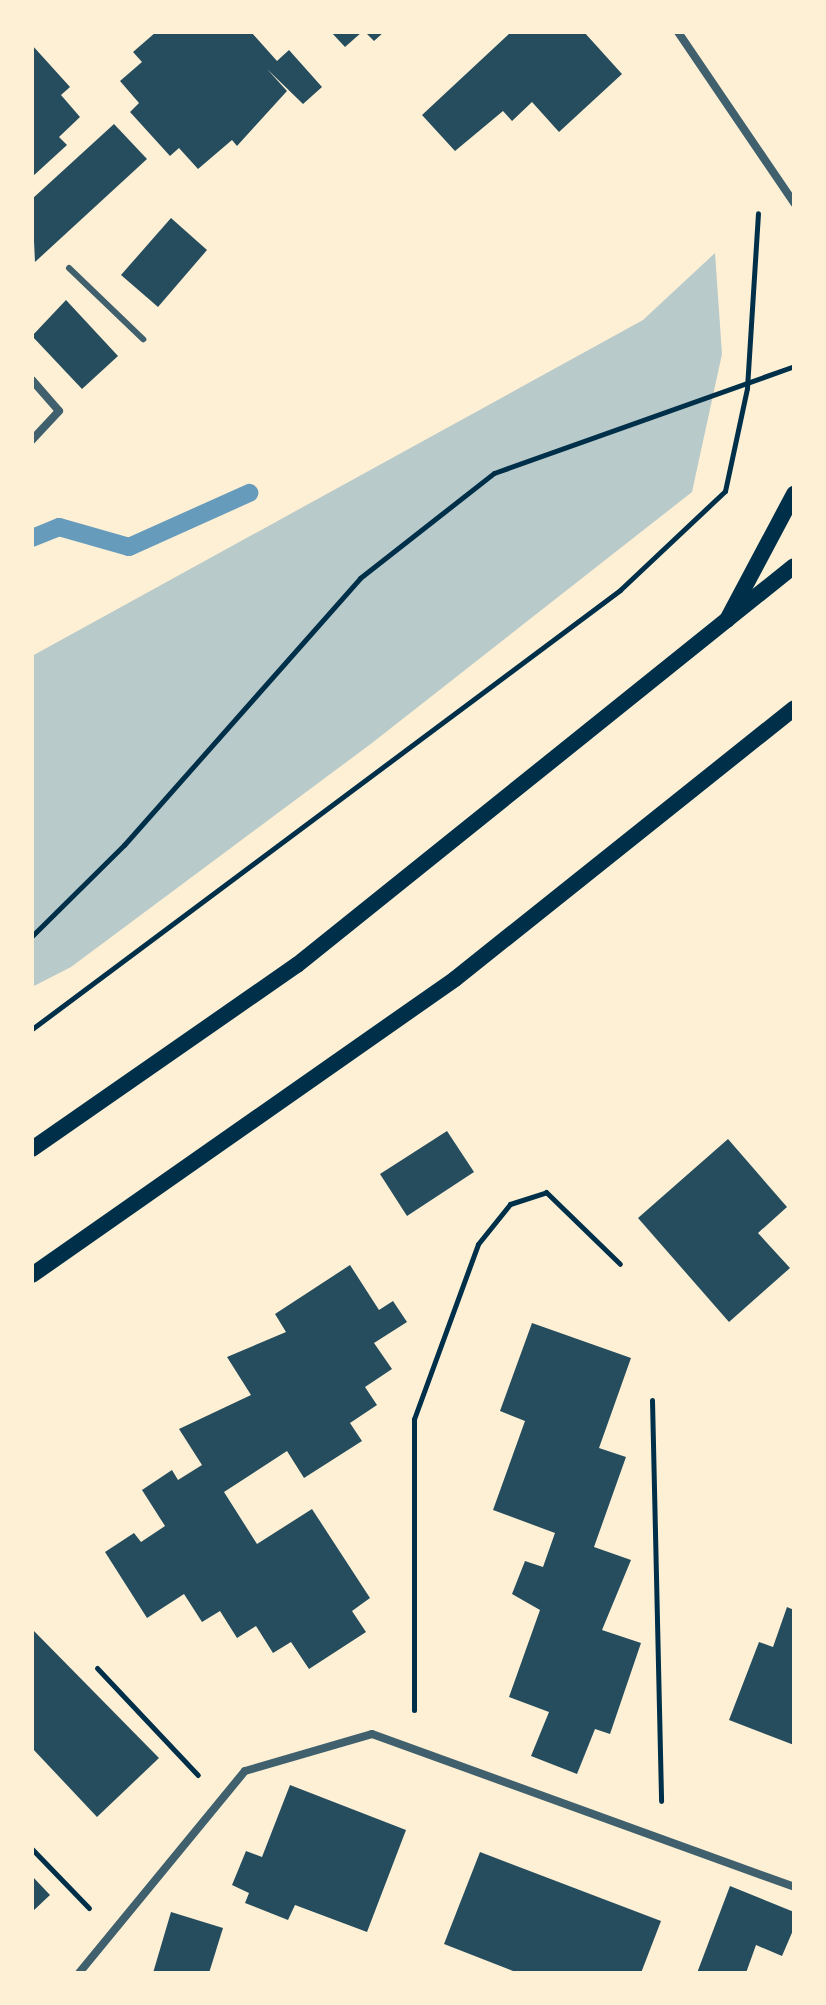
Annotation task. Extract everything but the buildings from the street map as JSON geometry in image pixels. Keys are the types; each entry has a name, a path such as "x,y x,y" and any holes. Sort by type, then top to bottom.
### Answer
{"main road":[{"path":"722,629 794,494"},
{"path":"32,1149 297,965 722,629 794,566"},
{"path":"32,1275 455,979 794,708"}],"street":[{"path":"678,32 794,203"},
{"path":"32,380 59,411 32,440"},
{"path":"79,1973 245,1771 372,1734 794,1887"}],"lane":[{"path":"69,268 143,339"}],"path":[{"path":"32,1029 620,590 725,491 747,388 761,157"},
{"path":"32,936 124,845 360,578 494,473 625,420 794,366"},
{"path":"414,1750 414,1419 473,1256 510,1204 546,1192 620,1264"},
{"path":"652,1400 662,1838"},
{"path":"97,1668 221,1800"},
{"path":"32,1849 112,1932"}],"shaded area":[{"path":"715,253 722,354 692,492 372,743 71,967 32,987 32,656 643,320"}],"waterway":[{"path":"32,538 59,527 129,547 249,493"}]}
